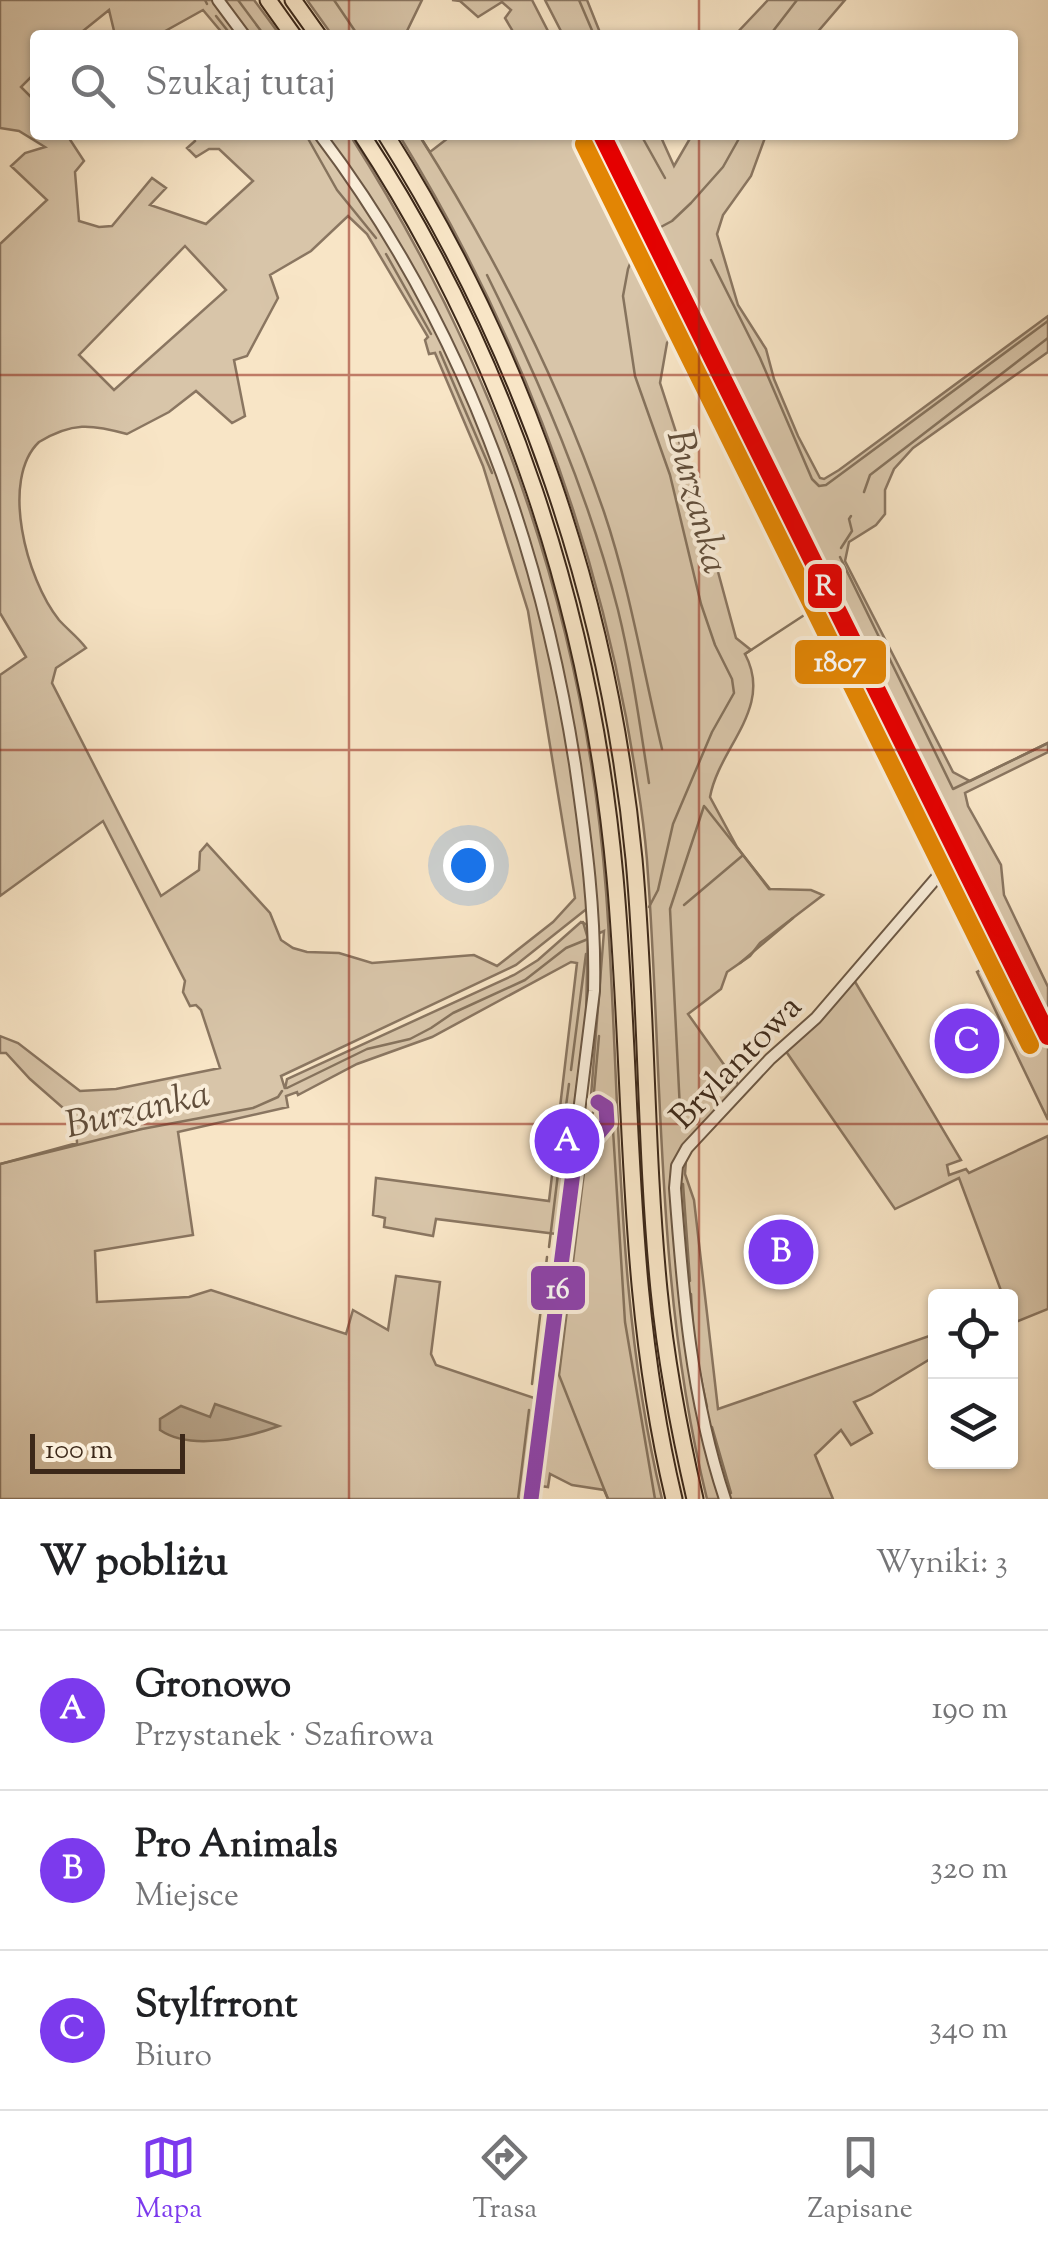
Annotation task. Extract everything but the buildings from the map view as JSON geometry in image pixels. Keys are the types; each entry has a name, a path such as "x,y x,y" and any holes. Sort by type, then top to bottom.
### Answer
{"highway":[{"path":"268,0 289,30"},
{"path":"293,0 314,30"},
{"path":"365,140 431,251 494,382 542,509 578,636 603,774 615,877 638,1293 674,1499"},
{"path":"389,140 458,258 513,376 567,521 603,658 620,748 634,862 659,1290 670,1374 695,1499"}],"street":[{"path":"218,0 240,30"},
{"path":"323,140 391,240 430,309 474,401 507,484 530,554 557,662 580,798 595,935 594,991 531,1499"},
{"name":"Brylantowa","path":"725,1499 702,1422 690,1357 675,1188 678,1166 687,1148 770,1060 816,1018 938,876"}],"shaded area":[{"path":"0,0 254,0 276,30 220,30 203,10 167,30 114,30 109,10 84,30 30,30 30,78 21,87 30,96 30,138 19,131 0,128"},
{"path":"307,0 422,0 407,30 328,30"},
{"path":"452,0 532,0 547,30 512,30 505,18 511,10 502,2 478,17 460,1"},
{"path":"545,0 587,0 599,30 560,30"},
{"path":"768,0 845,0 819,30 740,30"},
{"path":"34,140 70,140 84,161 75,172 79,221 99,227 112,226 152,178 166,188 150,205 206,224 253,181 219,149 209,149 196,157 187,148 195,140 353,140 449,312 490,403 525,497 555,592 578,690 595,789 606,891 627,1273 646,1424 662,1499 608,1499 604,1490 572,1485 550,1474 548,1487 533,1485 531,1499 0,1499 0,1164 77,1143 76,1123 70,1114 6,1053 0,1053 0,1036 18,1043 80,1091 116,1089 220,1068 201,1010 190,1006 183,992 185,981 103,821 0,896 0,675 26,657 0,613 0,244 47,200 11,166 25,153 45,147","holes":["348,216 367,234 428,337 425,340 429,354 435,353 483,466 528,611 575,898 553,922 497,966 474,955 372,963 339,953 293,948 281,940 270,913 207,844 200,852 199,870 161,896 52,683 56,668 86,648 47,602 28,555 19,504 27,459 39,442 72,428 103,428 127,434 169,412 196,391 232,423 245,416 234,360 247,356 278,298 270,275 311,251","185,246 226,290 114,390 79,355","589,907 595,935 604,931 591,1096 609,1103 613,1119 582,1168 555,1380 546,1380 543,1401 436,1365 431,1354 440,1282 396,1276 388,1330 353,1310 346,1334 211,1290 189,1297 97,1302 95,1251 193,1235 178,1132 288,1107 286,1096 297,1092 298,1095 357,1064 432,1037 571,962 577,963 549,1201 376,1178 373,1215 385,1218 384,1227 433,1236 436,1219 565,1235 569,1204 562,1202 586,1017 588,925 581,922 538,960 514,975 287,1079 285,1089 281,1076 516,965"]},
{"path":"402,140 422,140 430,152 446,140 601,140 1048,1046 1048,1120 977,972 992,963 954,887 938,876 939,846 679,324 667,343 660,383 701,509 736,638 751,650 745,654 752,674 749,710 710,797 737,847 769,889 811,890 823,895 727,972 721,989 688,1014 742,1090 682,1156 694,1200 718,1409 928,1336 928,1360 854,1402 872,1433 851,1445 841,1430 815,1455 833,1499 707,1499 678,1344 664,1188 645,835 626,717 590,564 566,489 540,416 476,273"},
{"path":"614,140 662,140 674,166 689,140 764,140 751,176 723,215 717,234 738,305 766,349 774,379 820,478 839,470 1048,316 1048,352 913,448 894,469 885,490 885,514 876,525 849,542 845,561 953,772 970,781 1048,743 1048,752 965,793 968,806 1001,865 1004,895 1048,987 1048,1013"},
{"path":"851,975 961,1160 947,1165 949,1175 966,1169 969,1173 1048,1136 1048,1309 1018,1321 1018,1289 1000,1289 959,1178 895,1209 783,1047"},
{"path":"215,1404 279,1426 251,1435 203,1441 160,1430 160,1419 181,1406 210,1417"}],"waterway":[{"path":"205,0 207,4"},
{"path":"238,0 260,30"},
{"path":"334,0 354,30"},
{"path":"579,0 592,30"},
{"name":"Burzanka","path":"774,30 797,0"},
{"path":"216,16 227,30"},
{"path":"309,140 337,190 376,238"},
{"path":"422,140 522,318 586,462 621,570 662,749"},
{"path":"644,140 665,178"},
{"name":"Burzanka","path":"649,907 658,890 673,824 712,732 734,693 701,604 670,475 635,376 623,296 639,241 672,221 691,203 723,167 738,140"},
{"path":"386,254 431,334"},
{"path":"711,260 760,358 812,479 819,486 826,485 1048,321"},
{"path":"487,275 544,397 606,566 623,631 649,783"},
{"path":"652,289 667,290 951,863"},
{"path":"864,492 870,475 1048,338"},
{"path":"440,352 492,473"},
{"path":"841,548 852,531 851,516"},
{"path":"840,557 953,789 1048,743"},
{"path":"745,654 812,610"},
{"path":"680,1110 670,909 704,806"},
{"path":"705,807 770,889"},
{"path":"684,905 742,856"},
{"path":"740,963 793,918"},
{"name":"Burzanka","path":"287,1088 367,1049 410,1039 453,1013 525,980 566,948 588,939 583,922"},
{"path":"571,1070 586,954"},
{"path":"594,1092 599,1036"},
{"path":"565,1113 569,1084"},
{"name":"Burzanka","path":"0,1164 142,1129 253,1108 278,1097 282,1091"},
{"path":"590,1127 593,1112"},
{"path":"549,1247 564,1125"},
{"path":"613,1130 625,1322 655,1499"},
{"path":"586,1156 559,1375 608,1499"},
{"path":"683,1184 690,1281"},
{"path":"532,1384 547,1257"},
{"path":"691,1294 693,1329"},
{"path":"699,1369 707,1407"},
{"path":"518,1499 529,1410"},
{"path":"712,1427 731,1493"}],"transit line":[{"name":"R","path":"604,140 1048,1036"},
{"name":"1807","path":"584,144 1030,1045"},
{"name":"16","path":"531,1499 577,1141 592,1141 607,1123 606,1107 598,1102"}],"place":[{"name":"Stylfrront","path":"967,1041"},
{"name":"Gronowo","path":"567,1141"},
{"name":"Pro Animals","path":"781,1252"}]}
